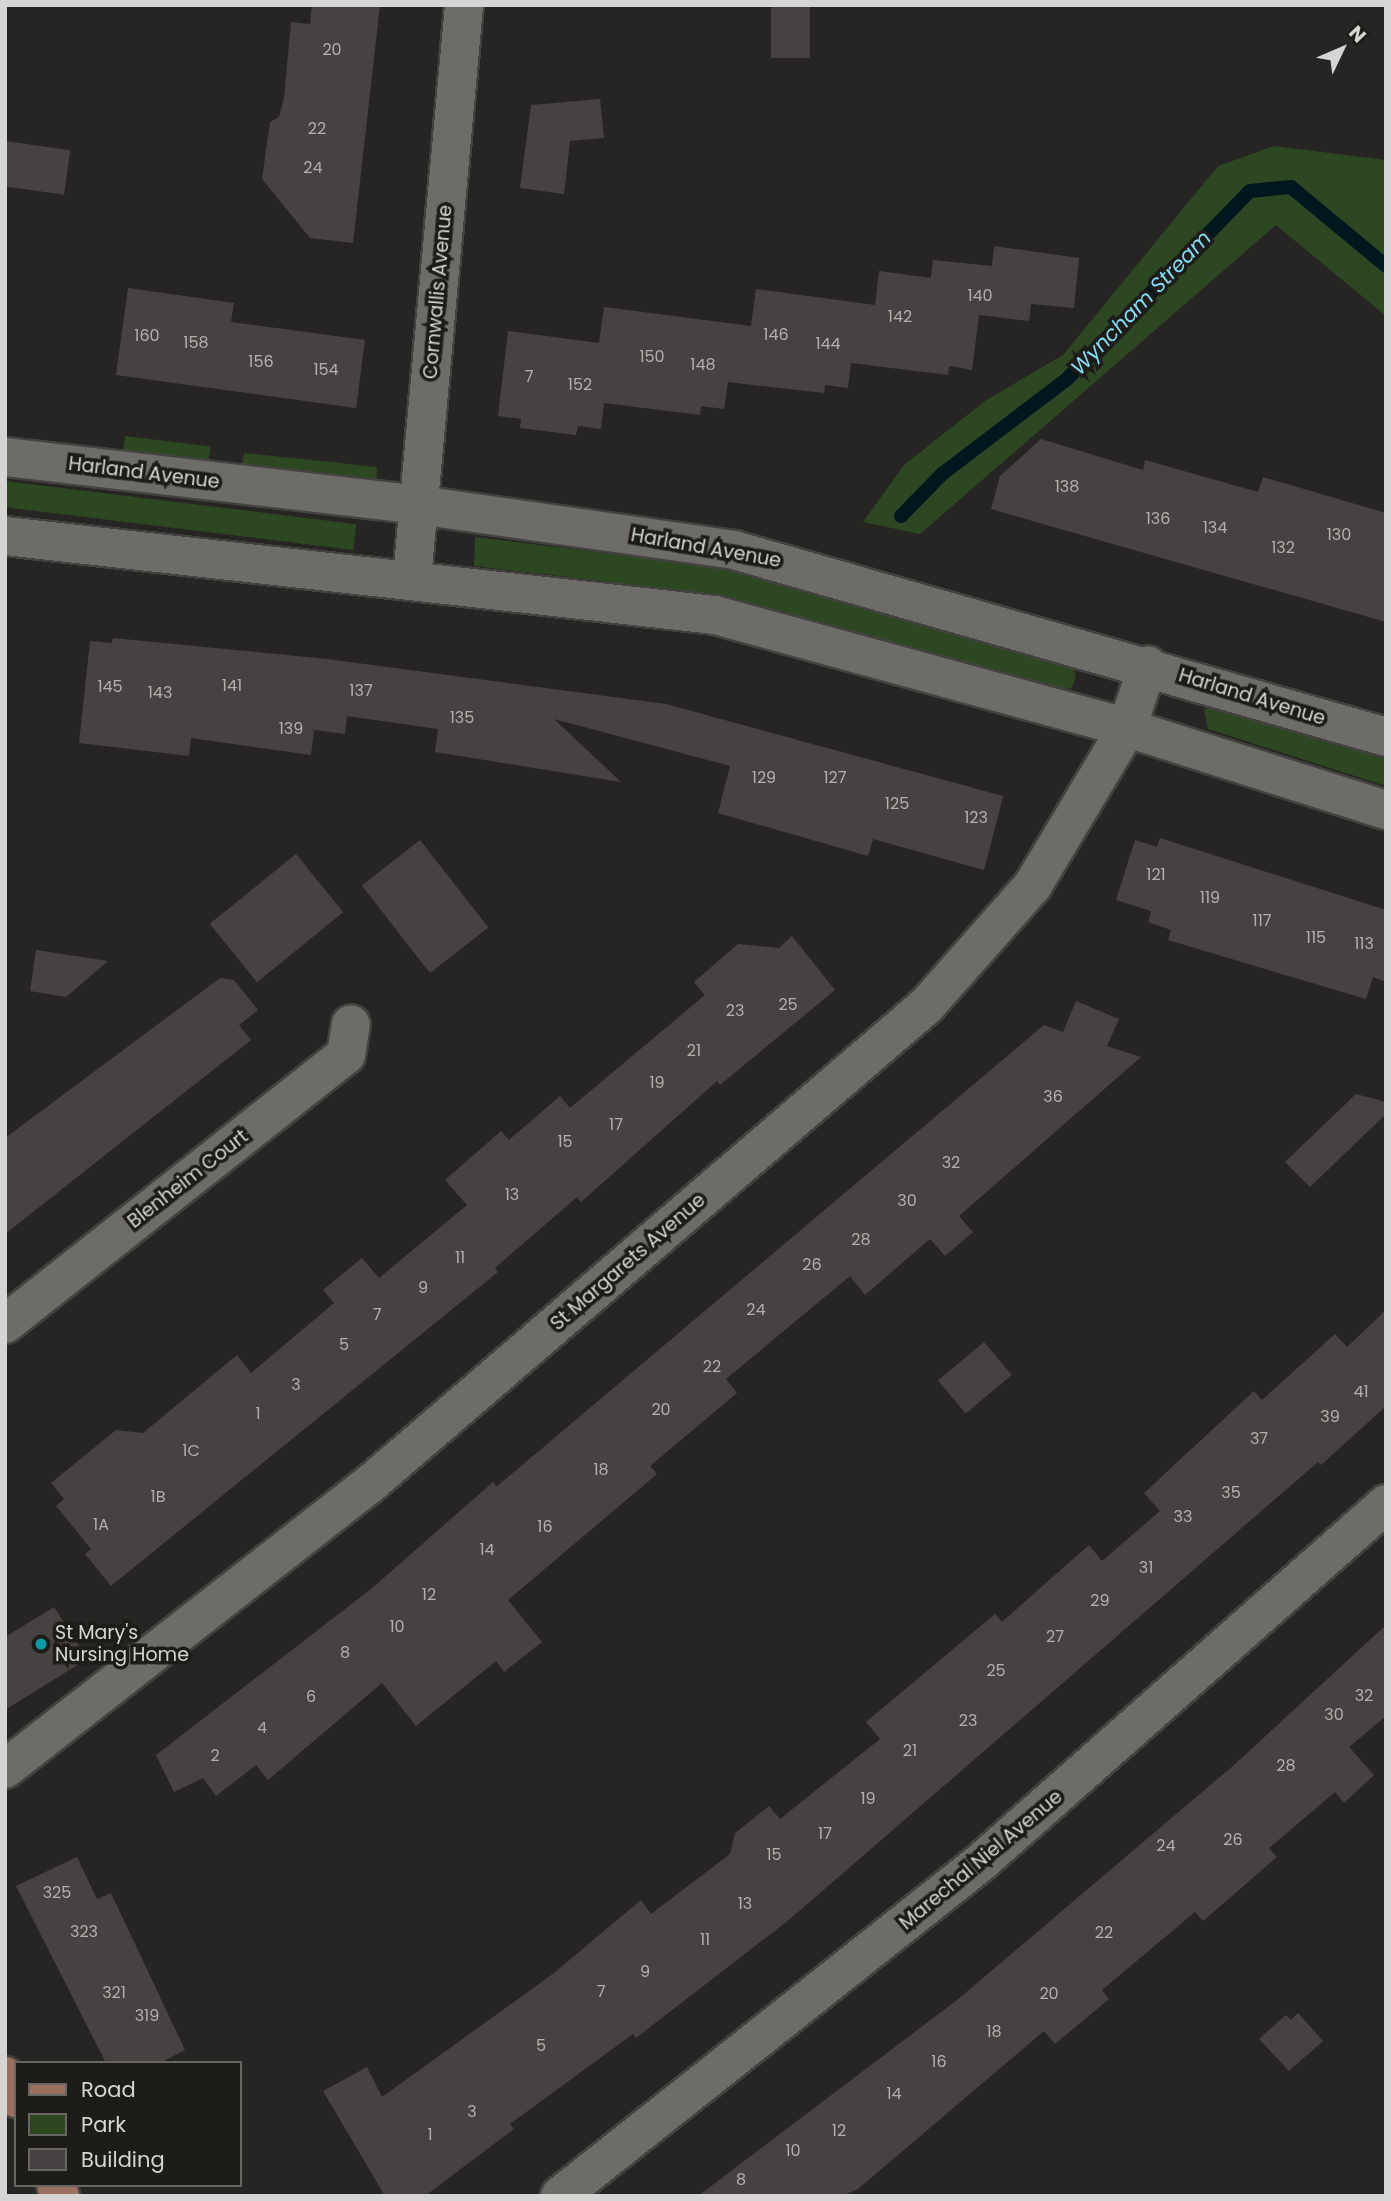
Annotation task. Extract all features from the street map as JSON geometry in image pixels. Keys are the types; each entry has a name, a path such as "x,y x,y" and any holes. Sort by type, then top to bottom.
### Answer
{"main road":[{"path":"5,2077 14,2094"}],"street":[{"name":"Cornwallis Avenue","path":"412,579 464,5"},
{"name":"Harland Avenue","path":"5,457 419,505 734,550 1149,665 1386,737"},
{"path":"5,536 412,579 715,615 1127,728 1386,810"},
{"name":"St Margarets Avenue","path":"5,1769 370,1484 927,1005 1033,885 1127,728 1149,665"},
{"name":"Blenheim Court","path":"5,1324 346,1055 351,1024"},
{"name":"Marechal Niel Avenue","path":"560,2196 980,1863 1386,1504"}],"green space":[{"path":"1274,146 1386,160 1386,316 1276,225 920,534 863,522 904,465 985,401 1063,355 1218,166"},
{"path":"125,436 210,446 208,469 122,459"},
{"path":"244,453 377,467 376,486 241,469"},
{"path":"5,481 356,524 353,550 5,507"},
{"path":"475,537 735,569 1073,667 1076,677 1071,689 1038,686 705,593 474,566"},
{"path":"1215,704 1386,758 1386,786 1208,729 1204,710"}],"building":[{"path":"312,5 380,5 353,243 310,238 262,179 270,122 279,117 284,98 291,22 310,24"},
{"path":"771,5 810,5 810,58 771,58"},
{"path":"600,99 604,138 570,141 564,194 520,188 531,105"},
{"path":"5,141 70,150 64,195 5,186"},
{"path":"994,246 1079,258 1074,308 1031,304 1029,321 979,315 972,370 949,366 948,375 851,363 848,388 825,385 824,393 728,382 724,409 701,406 700,415 604,403 601,429 578,426 576,435 520,428 521,419 498,416 508,331 599,343 604,307 751,326 756,289 875,305 879,271 931,278 933,260 992,266"},
{"path":"128,288 234,303 231,322 365,340 356,408 116,375"},
{"path":"1041,439 1143,470 1145,460 1258,492 1263,477 1386,513 1386,622 991,509 1000,476"},
{"path":"113,638 327,659 666,704 1003,796 984,870 873,839 868,856 718,813 730,766 554,719 621,782 435,752 438,729 347,716 345,734 314,730 311,755 191,738 189,756 79,743 90,641 112,643"},
{"path":"1160,838 1386,910 1386,982 1373,977 1366,999 1168,940 1171,930 1148,922 1151,911 1116,900 1135,840 1157,847"},
{"path":"420,840 488,927 430,973 362,886"},
{"path":"296,854 343,912 257,982 210,924"},
{"path":"792,936 835,990 720,1085 717,1081 581,1202 577,1197 495,1268 498,1272 111,1586 85,1554 91,1549 56,1506 64,1499 51,1483 116,1430 143,1433 237,1355 251,1373 334,1303 323,1290 362,1258 379,1278 467,1205 445,1180 501,1131 509,1140 560,1096 570,1108 705,995 694,982 738,944 779,948"},
{"path":"36,950 108,961 66,997 30,991"},
{"path":"220,978 234,980 258,1010 239,1025 251,1040 5,1234 5,1138"},
{"path":"1076,1001 1119,1019 1107,1046 1141,1057 959,1216 973,1232 945,1256 930,1239 865,1295 850,1276 726,1379 737,1393 650,1466 657,1474 508,1600 542,1642 504,1672 496,1661 416,1726 382,1683 268,1780 256,1765 216,1796 203,1778 174,1792 156,1755 371,1589 493,1482 496,1487 1044,1025 1063,1032"},
{"path":"1356,1094 1386,1102 1386,1114 1310,1187 1285,1162"},
{"path":"1386,1310 1386,1406 1321,1465 1318,1462 790,1919 636,2038 633,2034 510,2124 514,2129 425,2196 385,2196 323,2091 367,2067 382,2097 554,1973 641,1900 651,1914 730,1854 735,1833 769,1806 780,1819 880,1739 866,1722 995,1614 1002,1622 1089,1545 1102,1561 1160,1511 1144,1493 1254,1391 1262,1400 1335,1334 1347,1347"},
{"path":"984,1342 1012,1375 966,1414 938,1381"},
{"name":"St Mary's Nursing Home","path":"54,1607 87,1659 5,1710 5,1637"},
{"path":"1386,1625 1386,1716 1349,1747 1374,1775 1344,1803 1335,1792 1269,1848 1277,1857 1203,1921 1195,1912 1102,1990 1109,1999 1055,2044 1044,2031 858,2189 841,2196 698,2196 957,2000 1234,1765"},
{"path":"77,1857 97,1899 111,1893 185,2050 164,2061 105,2061 16,1886"},
{"path":"1298,2013 1323,2041 1289,2071 1259,2039 1286,2015 1291,2020"}],"waterway":[{"name":"Wyncham Stream","path":"901,516 942,474 1067,379 1250,191 1291,187 1386,266"}],"place":[{"name":"St Mary's Nursing Home","path":"41,1644"}]}
